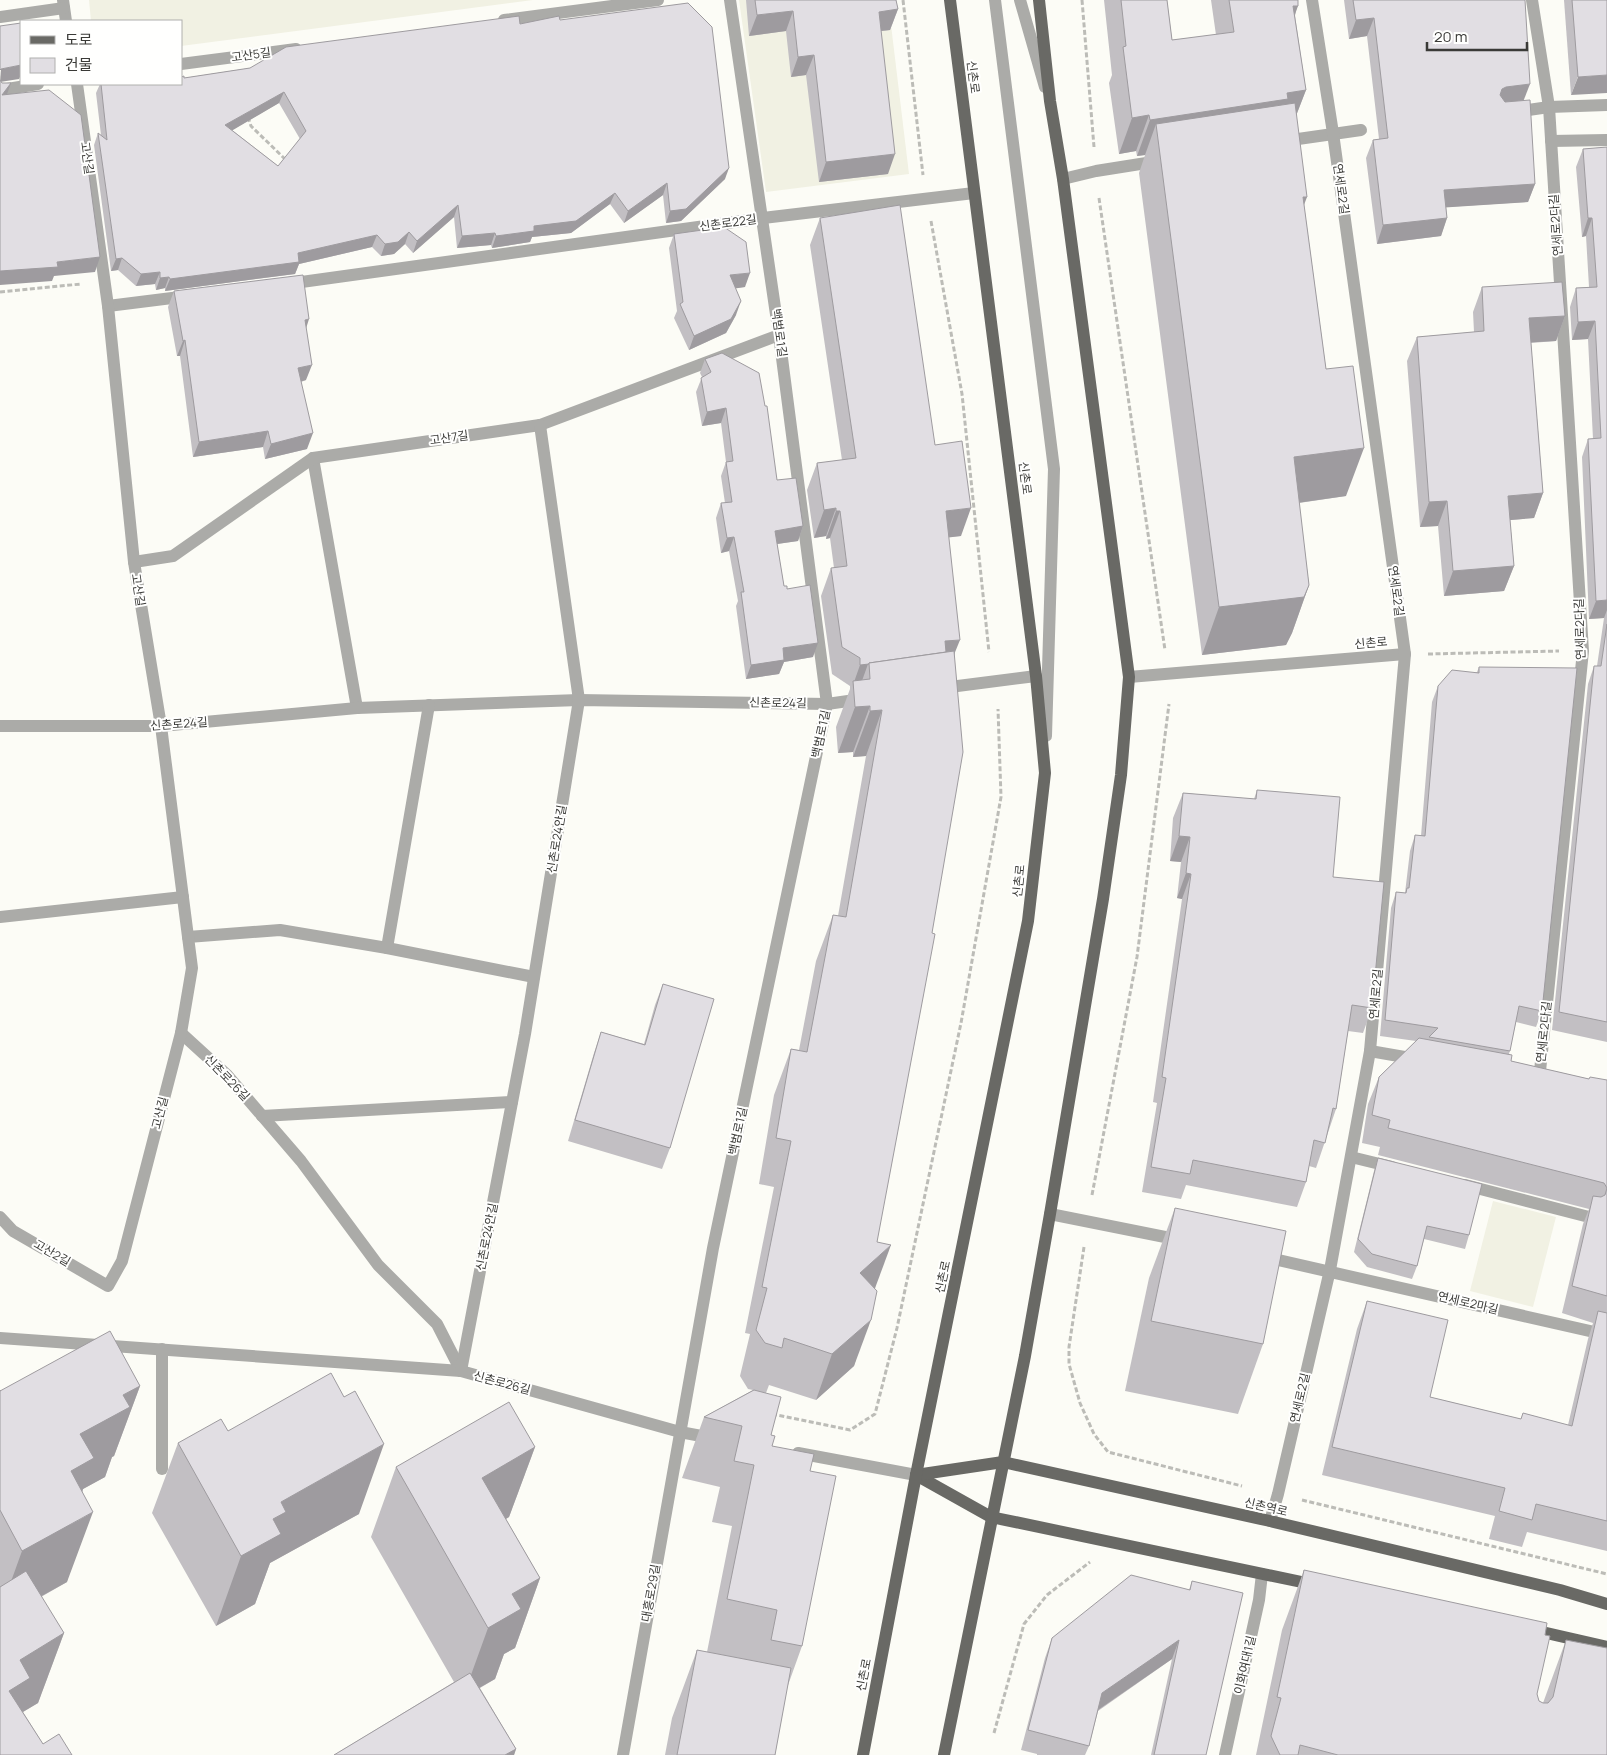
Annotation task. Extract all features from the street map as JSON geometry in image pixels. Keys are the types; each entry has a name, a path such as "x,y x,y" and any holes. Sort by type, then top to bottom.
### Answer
{"main road":[{"name":"신촌로","path":"863,1755 916,1475 1028,922 1045,773 1036,676 950,0"},
{"path":"944,1755 1025,1356 1050,1214 1106,880 1121,776 1129,677 1063,179 1050,102 1039,0"},
{"name":"신촌역로","path":"916,1475 1003,1462 1270,1521 1560,1590 1607,1604"},
{"path":"916,1475 991,1517 1330,1588"},
{"path":"1512,1626 1607,1647"}],"street":[{"path":"490,22 658,0"},
{"name":"백범로1길","path":"680,1432 713,1248 828,704 763,218 730,0"},
{"path":"995,0 1054,469 1045,773"},
{"path":"1020,0 1050,102"},
{"name":"연세로2길","path":"1270,1521 1278,1494 1330,1270 1370,1051 1405,654 1333,133 1312,0"},
{"name":"연세로2다길","path":"1532,0 1549,107 1583,651 1539,1081"},
{"path":"0,17 64,10"},
{"name":"고산5길","path":"182,64 306,47"},
{"path":"0,90 32,85"},
{"name":"고산길","path":"77,85 108,306 134,562 161,726 192,968 180,1033 122,1261 108,1286"},
{"path":"1502,113 1549,107 1607,105"},
{"path":"1274,142 1361,130"},
{"path":"1551,141 1607,140"},
{"path":"1063,179 1096,170 1175,158"},
{"name":"신촌로22길","path":"279,285 763,218 974,193"},
{"path":"108,306 201,294"},
{"name":"고산7길","path":"134,562 172,556 313,458 540,425 779,335"},
{"path":"540,425 579,700"},
{"path":"313,458 357,708"},
{"name":"신촌로","path":"1129,677 1405,654"},
{"path":"925,691 1036,676"},
{"name":"신촌로24길","path":"0,726 161,726 357,708 579,700 828,704 876,697"},
{"name":"신촌로24안길","path":"461,1371 534,978 579,700"},
{"path":"387,948 429,705"},
{"path":"0,917 183,897"},
{"path":"188,937 280,930 387,948 534,978"},
{"name":"신촌로26길","path":"180,1033 227,1074 301,1160 378,1265 437,1324 461,1371 680,1432 727,1440"},
{"path":"1370,1051 1427,1061"},
{"path":"262,1116 512,1102"},
{"path":"1351,1156 1408,1171"},
{"path":"1456,1183 1589,1217"},
{"path":"1050,1214 1194,1243"},
{"name":"고산2길","path":"0,1216 13,1231 108,1286"},
{"path":"1252,1255 1330,1270"},
{"name":"연세로2마길","path":"1330,1270 1607,1335"},
{"path":"0,1338 461,1371"},
{"path":"162,1349 162,1469"},
{"name":"대흥로29길","path":"623,1755 680,1432"},
{"path":"784,1451 916,1475"},
{"name":"이화여대1길","path":"1225,1755 1260,1600 1262,1574"},
{"path":"1546,1651 1551,1634"}],"path":[{"path":"903,0 923,175"},
{"path":"1082,0 1094,147"},
{"path":"246,109 251,126 289,163"},
{"path":"239,119 248,116"},
{"path":"1099,198 1165,654"},
{"path":"931,221 962,394 990,652"},
{"path":"0,292 104,282"},
{"path":"1405,654 1583,651"},
{"path":"1092,1195 1137,958 1169,704"},
{"path":"765,1413 850,1430 875,1414 897,1328 960,1023 999,806 998,709"},
{"path":"1084,1247 1068,1347 1069,1364 1080,1403 1094,1434 1108,1452 1242,1486"},
{"path":"1302,1500 1607,1574"},
{"path":"994,1733 1024,1624 1047,1595 1091,1561 1100,1563"}],"shaded area":[{"path":"89,0 533,0 182,46 182,20 91,20"},
{"path":"739,0 888,0 909,174 766,192"},
{"path":"1493,1201 1556,1217 1533,1307 1470,1291"}],"building":[{"path":"755,0 896,0 898,9 879,12 895,154 826,162 814,55 798,57 793,11 757,15"},
{"path":"1121,0 1167,0 1172,40 1234,32 1229,0 1298,0 1298,6 1293,6 1306,90 1287,93 1288,99 1150,120 1149,115 1132,118 1123,47 1126,46"},
{"path":"1353,0 1525,0 1530,84 1506,87 1502,89 1500,95 1505,102 1530,100 1535,184 1444,190 1447,218 1383,225 1373,140 1388,138 1374,18 1356,20"},
{"path":"1572,0 1607,0 1607,75 1578,77"},
{"path":"688,3 712,27 729,168 686,209 670,211 667,183 628,211 615,193 576,221 534,226 534,231 496,236 495,233 462,236 458,205 417,241 409,232 398,242 385,244 377,235 298,253 299,262 170,279 169,277 160,278 160,272 141,274 122,258 116,259 98,133 107,140 101,85 182,85 182,77 184,76 184,78 250,68 286,47 519,16 520,24 559,16 560,20","holes":["284,92 306,131 278,166 225,125"]},
{"path":"20,23 20,65 0,70 0,26"},
{"path":"0,80 2,83 11,83 2,95 49,90 81,115 100,257 57,262 58,267 0,271"},
{"path":"1295,103 1307,197 1303,197 1326,369 1353,366 1364,448 1294,457 1309,585 1304,597 1219,607 1156,124"},
{"path":"1607,147 1607,600 1596,601 1588,439 1601,438 1595,321 1578,322 1576,288 1597,287 1592,218 1588,218 1583,149"},
{"path":"900,205 935,445 962,441 971,508 946,511 960,640 945,641 946,652 860,665 860,658 842,647 831,568 847,566 840,511 836,511 836,508 824,510 817,463 856,458 820,218"},
{"path":"724,227 746,242 750,273 730,275 741,301 731,319 694,336 680,304 683,302 674,234"},
{"path":"303,275 309,319 305,320 312,365 298,368 313,433 271,444 268,431 199,442 185,340 183,341 174,291"},
{"path":"1562,282 1565,316 1529,318 1543,493 1508,496 1514,566 1453,571 1447,501 1429,502 1417,337 1484,331 1482,287"},
{"path":"722,353 759,373 765,406 767,406 777,480 796,478 803,526 775,531 784,586 787,586 787,589 810,585 818,643 783,648 784,660 751,665 741,592 744,592 734,537 727,538 721,503 732,502 726,462 733,461 726,408 707,412 701,378 711,372 705,359"},
{"path":"1607,624 1607,1022 1559,1012 1594,666 1601,666"},
{"path":"954,651 963,752 932,933 935,934 877,1242 891,1245 860,1273 877,1291 871,1320 832,1354 784,1338 782,1348 765,1343 756,1330 767,1288 762,1287 791,1141 776,1138 791,1049 807,1052 833,915 846,917 882,710 870,711 870,706 855,707 853,681 870,679 869,663"},
{"path":"1479,667 1577,668 1542,1011 1519,1006 1510,1051 1429,1037 1438,1028 1385,1020 1396,892 1406,893 1407,888 1409,888 1415,835 1425,836 1438,686 1452,670 1479,673"},
{"path":"1257,790 1340,797 1333,877 1384,882 1372,1008 1352,1005 1336,1109 1333,1108 1325,1143 1314,1140 1306,1182 1193,1160 1190,1174 1151,1167 1166,1078 1162,1077 1191,874 1186,873 1190,837 1179,836 1183,793 1256,799"},
{"path":"663,984 714,999 670,1148 575,1120 601,1032 645,1045"},
{"path":"1419,1038 1512,1055 1511,1061 1589,1079 1590,1077 1607,1080 1607,1188 1604,1183 1388,1128 1390,1120 1372,1115 1379,1077"},
{"path":"1378,1158 1482,1184 1469,1235 1427,1226 1417,1266 1372,1254 1358,1239"},
{"path":"1607,1188 1607,1296 1572,1286 1593,1196 1601,1197 1605,1195"},
{"path":"1175,1208 1286,1231 1263,1344 1151,1321"},
{"path":"1367,1301 1448,1320 1430,1397 1521,1419 1523,1413 1572,1426 1598,1311 1607,1313 1607,1521 1536,1504 1532,1520 1499,1511 1505,1488 1332,1447"},
{"path":"110,1331 140,1386 123,1395 130,1407 80,1434 94,1458 71,1471 93,1512 22,1551 0,1510 0,1391"},
{"path":"331,1373 344,1397 355,1391 384,1444 281,1502 286,1512 273,1519 281,1534 241,1556 178,1443 221,1419 228,1431"},
{"path":"754,1390 781,1397 771,1435 775,1436 772,1446 814,1454 810,1471 836,1476 802,1646 771,1640 777,1610 727,1599 754,1465 734,1461 742,1426 704,1417"},
{"path":"509,1402 535,1447 482,1478 540,1578 512,1594 521,1609 488,1628 396,1467"},
{"path":"1304,1570 1547,1623 1545,1635 1550,1636 1537,1694 1539,1701 1543,1703 1548,1703 1553,1697 1566,1640 1607,1648 1607,1755 1338,1755 1300,1745 1298,1755 1280,1755 1271,1736 1281,1698 1277,1697"},
{"path":"26,1571 64,1633 20,1660 30,1678 9,1691 43,1744 59,1734 72,1755 0,1755 0,1587"},
{"path":"1131,1575 1190,1590 1192,1581 1243,1593 1206,1755 1154,1755 1179,1640 1102,1693 1089,1746 1028,1730 1052,1638"},
{"path":"697,1650 791,1668 775,1755 677,1755"},
{"path":"470,1673 516,1749 505,1755 334,1755"}]}
